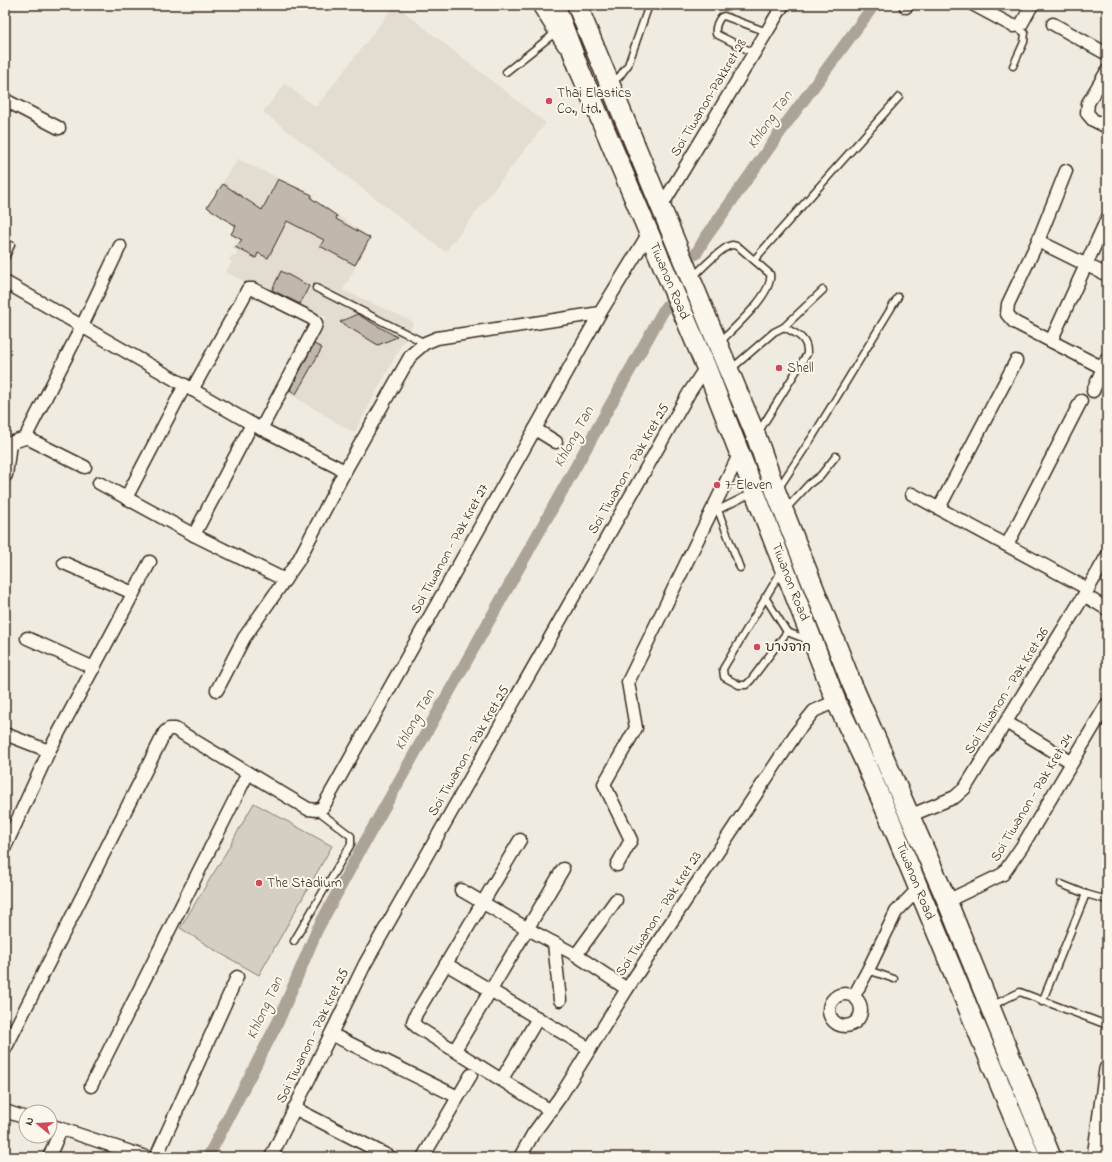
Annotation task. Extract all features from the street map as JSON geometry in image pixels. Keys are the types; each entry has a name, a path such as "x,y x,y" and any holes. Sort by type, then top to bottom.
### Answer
{"main road":[{"name":"Tiwanon Road","path":"555,5 580,71 706,367 836,701 867,767 1030,1157"},
{"name":"Tiwanon Road","path":"580,6 609,82 692,278 756,436 776,492 785,510 851,682 947,901 1051,1157"}],"street":[{"path":"538,5 580,71"},
{"name":"Soi Tiwanon-Pakkret 28","path":"661,207 783,5"},
{"path":"974,5 1013,26 1021,25 1032,5"},
{"path":"1053,24 1107,54"},
{"path":"1107,72 1088,103 1087,113 1093,120 1107,127"},
{"path":"5,100 59,128"},
{"path":"1066,171 1038,241 1008,304 1007,314 1014,322 1051,341 1105,363 1094,391"},
{"path":"1051,341 1107,219"},
{"name":"Soi Tiwanon - Pak Kret 27","path":"317,810 323,806 600,313 648,233"},
{"path":"1038,241 1107,276"},
{"path":"85,467 33,442 28,437 28,432 82,326 120,246"},
{"path":"5,282 188,388 345,472"},
{"path":"126,498 188,388 248,289 253,289 313,318 316,323 315,327 194,535"},
{"path":"217,690 244,638 298,561 345,472 411,355 425,343 437,338 600,313"},
{"path":"938,508 1016,360"},
{"name":"Soi Tiwanon - Pak Kret 25","path":"271,1157 365,964 706,367"},
{"path":"1007,545 1081,401"},
{"path":"535,429 556,442"},
{"path":"6,475 10,443 28,437"},
{"path":"617,865 631,840 604,784 636,728 628,682 740,453"},
{"path":"100,483 194,535 285,580"},
{"path":"912,494 1007,545 1086,592 1107,609"},
{"name":"Soi Tiwanon - Pak Kret 26","path":"909,816 955,797 965,788 1107,556"},
{"path":"5,847 49,751 150,562"},
{"path":"64,563 133,593"},
{"path":"28,638 94,668"},
{"name":"Soi Tiwanon - Pak Kret 23","path":"520,1157 560,1097 627,989 797,732 814,710 836,701"},
{"name":"Soi Tiwanon - Pak Kret 24","path":"947,901 1003,874 1023,845 1071,762 1107,704"},
{"path":"1006,722 1071,762"},
{"path":"5,1049 165,732 170,729 175,729 308,809 317,810"},
{"path":"5,734 49,751"},
{"path":"91,1086 248,773"},
{"path":"520,840 416,1014 413,1022 417,1027 551,1110"},
{"path":"455,1050 564,869"},
{"path":"854,996 896,912 918,889"},
{"path":"461,890 576,955 627,989"},
{"path":"576,955 616,900"},
{"path":"554,943 560,1000"},
{"path":"446,964 590,1049"},
{"path":"156,1157 237,977"},
{"path":"502,1079 538,1018"},
{"path":"331,1034 458,1097"},
{"path":"1095,1157 1107,1069"},
{"path":"423,1157 471,1075"},
{"path":"294,1108 390,1157"},
{"path":"5,1111 18,1115"},
{"path":"58,1128 146,1157"},
{"path":"49,1157 52,1144"}],"lane":[{"path":"609,82 619,77 628,65 649,5"},
{"path":"754,53 716,34 715,29 720,17 724,16 767,32"},
{"path":"1013,26 1025,32 1024,42 1013,66"},
{"path":"506,72 555,33"},
{"path":"754,260 899,97"},
{"path":"5,258 12,245"},
{"path":"692,278 730,245 736,245 770,274 770,284 765,293 742,320 718,344"},
{"path":"316,288 425,343"},
{"path":"729,370 774,332 784,327 823,290"},
{"path":"776,492 813,436 898,297"},
{"path":"756,436 807,354 808,347 804,339 784,327"},
{"path":"785,510 809,484 820,476 836,456"},
{"path":"740,568 718,510 755,492"},
{"path":"784,566 723,669 724,677 739,685 746,685 752,680 787,632"},
{"path":"765,597 787,632 813,642"},
{"path":"294,941 351,844 351,836 317,810"},
{"path":"1061,884 1086,894 1107,900"},
{"path":"1042,1002 1086,894"},
{"path":"868,970 894,979"},
{"path":"990,1007 1020,992 1042,1002 1107,1025"}],"shaded area":[{"path":"395,5 546,123 445,252 263,112 285,84 316,107"},
{"path":"238,159 314,195 312,198 371,238 343,290 414,322 354,433 285,391 327,317 262,291 226,272 232,262 229,260 232,255 235,257 238,251 232,248 240,240 230,234 235,226 207,207"},
{"name":"The Stadium","path":"254,803 332,846 259,975 180,928"}],"building":[{"path":"278,179 312,195 311,198 337,216 336,219 370,238 355,265 320,246 324,240 287,221 268,258 258,253 256,258 235,247 242,240 231,234 236,226 207,207 223,184 262,210"},
{"path":"281,271 309,286 300,304 272,290"},
{"path":"357,314 397,337 378,345 340,322"},
{"path":"314,344 322,348 296,394 290,390"}],"waterway":[{"name":"Khlong Tan","path":"696,254 704,240 786,124 874,5"},
{"name":"Khlong Tan","path":"208,1157 278,1022 317,930 666,306"}],"place":[{"name":"Thai Elastics Co., Ltd.","path":"549,101"},
{"name":"Shell","path":"779,368"},
{"name":"7-Eleven","path":"717,485"},
{"name":"บางจาก","path":"757,647"},
{"name":"The Stadium","path":"259,883"}]}
